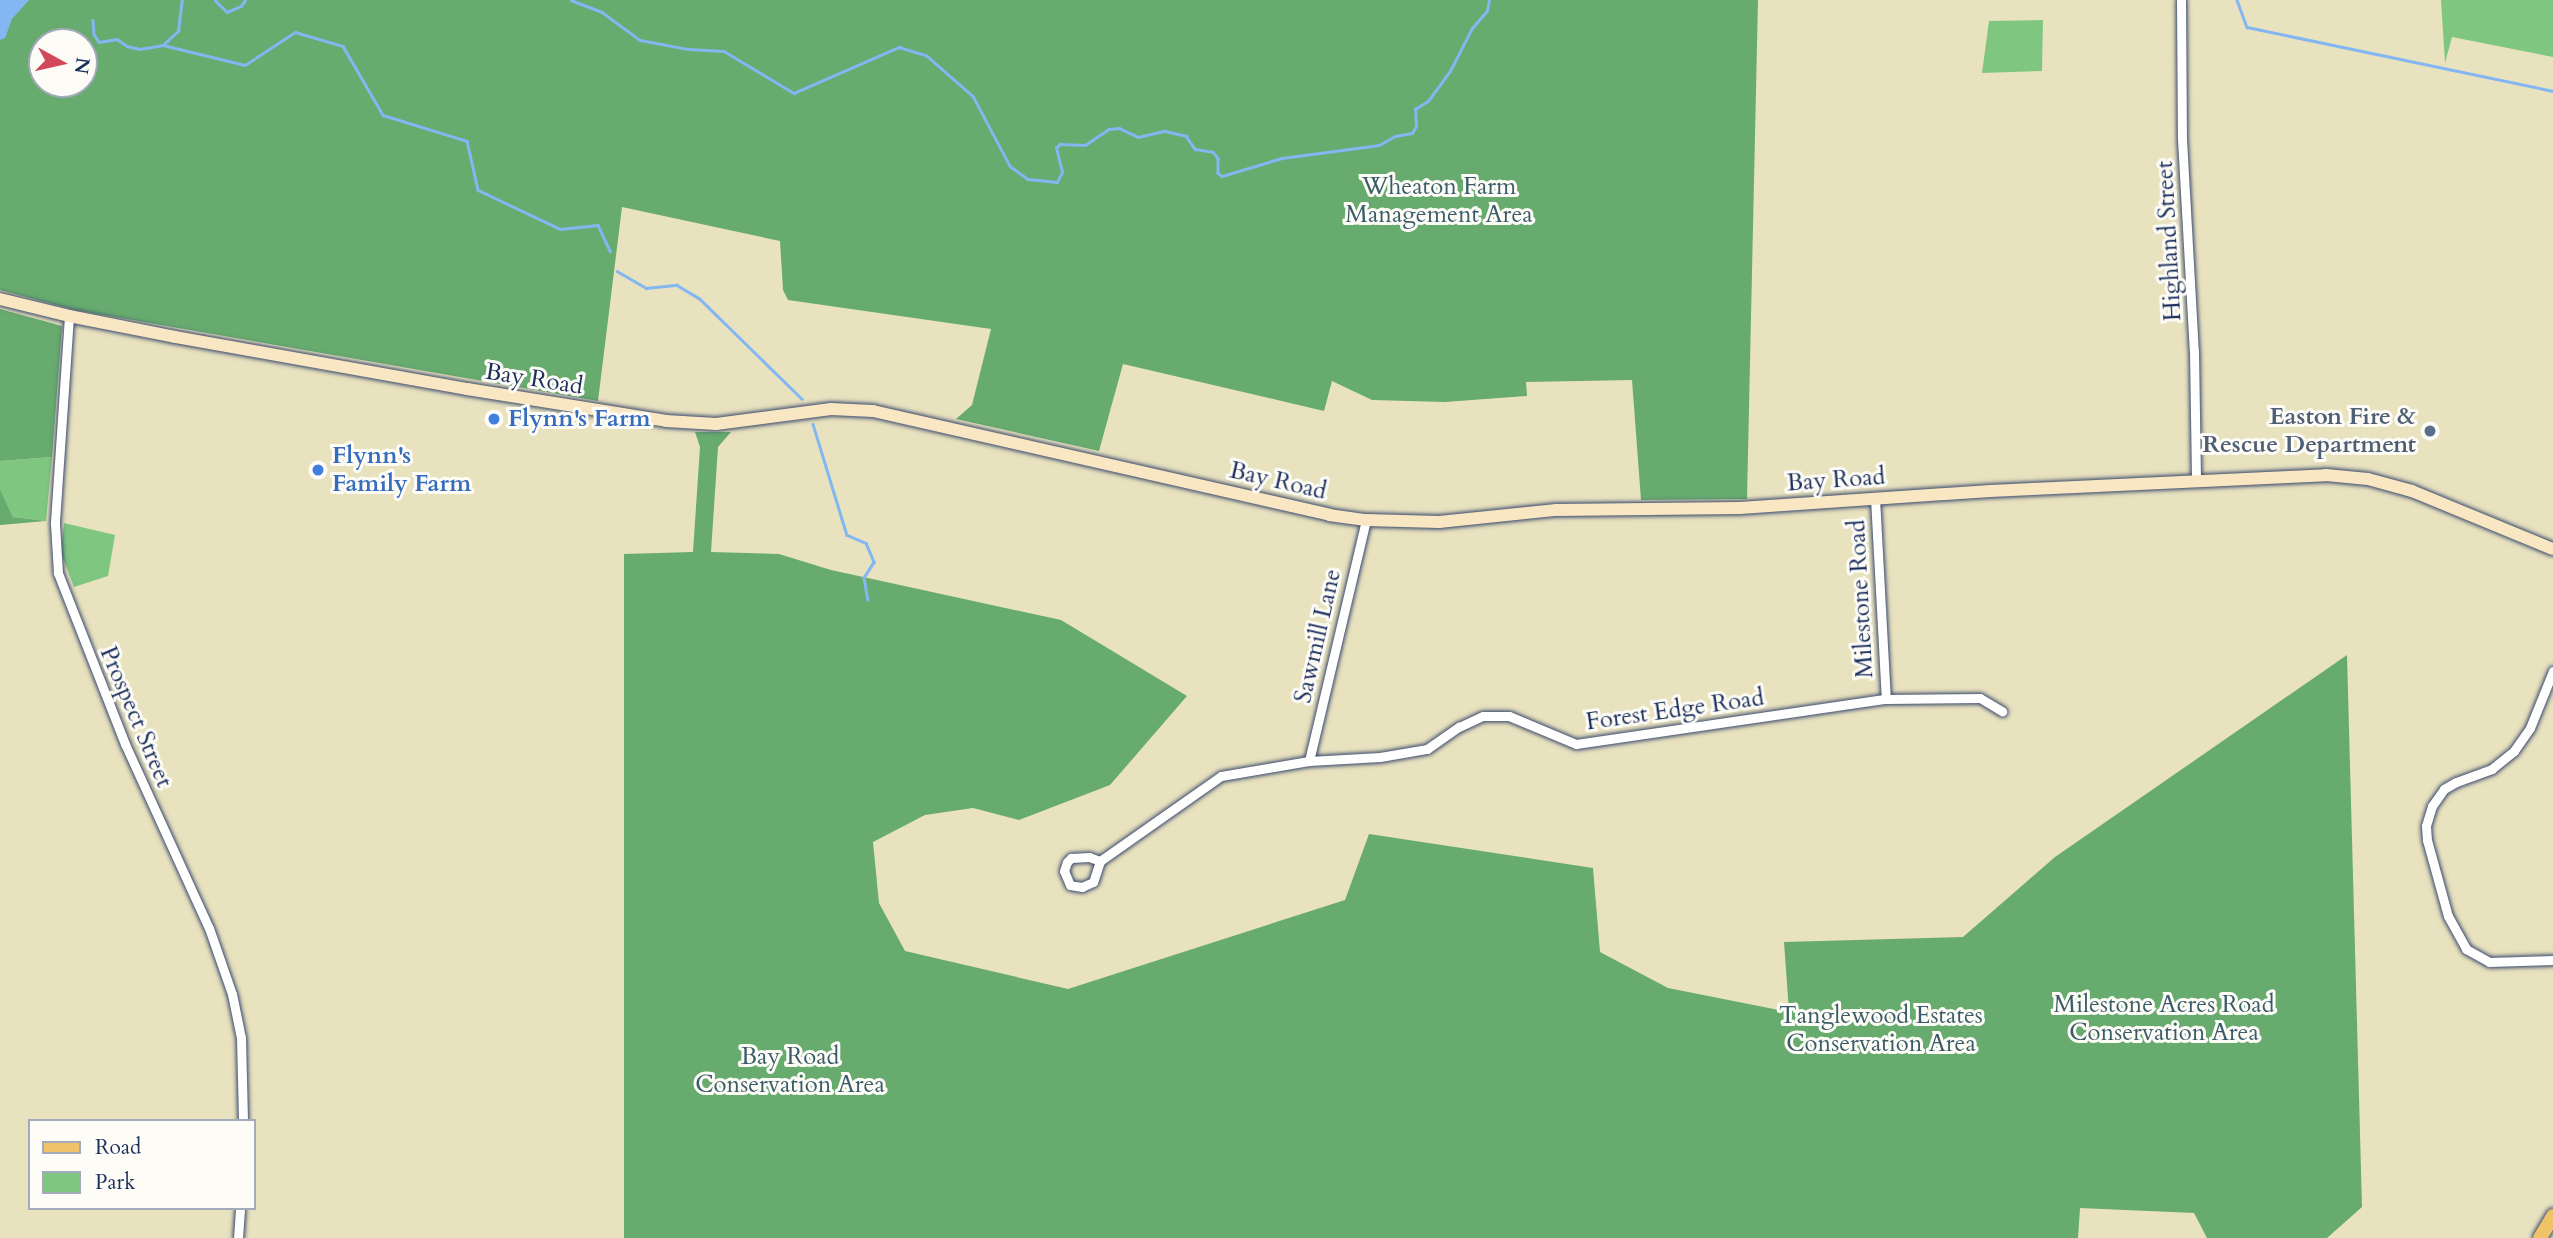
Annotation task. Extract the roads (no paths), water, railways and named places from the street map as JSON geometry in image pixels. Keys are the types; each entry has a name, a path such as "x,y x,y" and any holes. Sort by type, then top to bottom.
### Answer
{"main road":[{"name":"Bay Road","path":"0,299 69,316 454,387 666,421 716,424 831,409 873,411 1329,514 1366,520 1439,522 1556,510 1740,508 2196,479 2326,475 2368,479 2456,506 2553,549"},
{"path":"2540,1238 2553,1216"}],"street":[{"name":"Highland Street","path":"2181,0 2182,139 2194,351 2196,479"},
{"name":"Prospect Street","path":"69,316 55,524 58,573 72,616 125,744 209,928 232,994 241,1038 243,1119"},
{"name":"Milestone Road","path":"1875,498 1886,699"},
{"name":"Sawmill Lane","path":"1309,761 1366,520"},
{"path":"2553,671 2530,728 2514,751 2497,766 2444,789 2429,813 2426,826 2427,840 2448,916 2466,949 2489,962 2553,960"},
{"name":"Forest Edge Road","path":"1100,861 1221,776 1309,761 1380,757 1427,749 1459,727 1483,716 1509,716 1576,744 1886,699 1980,698 2002,712"},
{"path":"237,1238 240,1210"}],"water":[{"path":"0,0 29,0 12,19 5,38 0,40"}],"waterway":[{"path":"93,20 94,34 99,42 117,39 127,46 140,49 163,45 178,31 182,0"},
{"path":"215,0 227,12 241,6 245,0"},
{"path":"571,0 602,12 640,40 688,49 724,51 794,93 899,47 926,55 973,96 1010,166 1028,179 1057,182 1062,172 1056,148 1060,144 1085,145 1109,129 1119,128 1138,137 1165,131 1186,136 1195,149 1213,152 1218,158 1218,173 1222,176 1282,158 1379,145 1395,136 1412,133 1416,126 1415,109 1428,101 1450,71 1472,28 1487,11 1489,0"},
{"path":"2237,0 2247,27 2553,91"},
{"path":"163,45 245,65 295,32 343,46 383,115 467,141 478,190 560,229 598,225 610,251"},
{"path":"617,271 646,288 677,285 699,298 802,399"},
{"path":"813,424 847,535 866,543 874,562 864,578 868,600"}],"place":[{"name":"Flynn's Farm","path":"494,419"},
{"name":"Easton Fire & Rescue Department","path":"2430,431"},
{"name":"Flynn's Family Farm","path":"318,470"}],"park label":[{"name":"Wheaton Farm Management Area","path":"1439,201"},
{"name":"Milestone Acres Road Conservation Area","path":"2164,1019"},
{"name":"Tanglewood Estates Conservation Area","path":"1881,1030"},
{"name":"Bay Road Conservation Area","path":"790,1071"}]}
